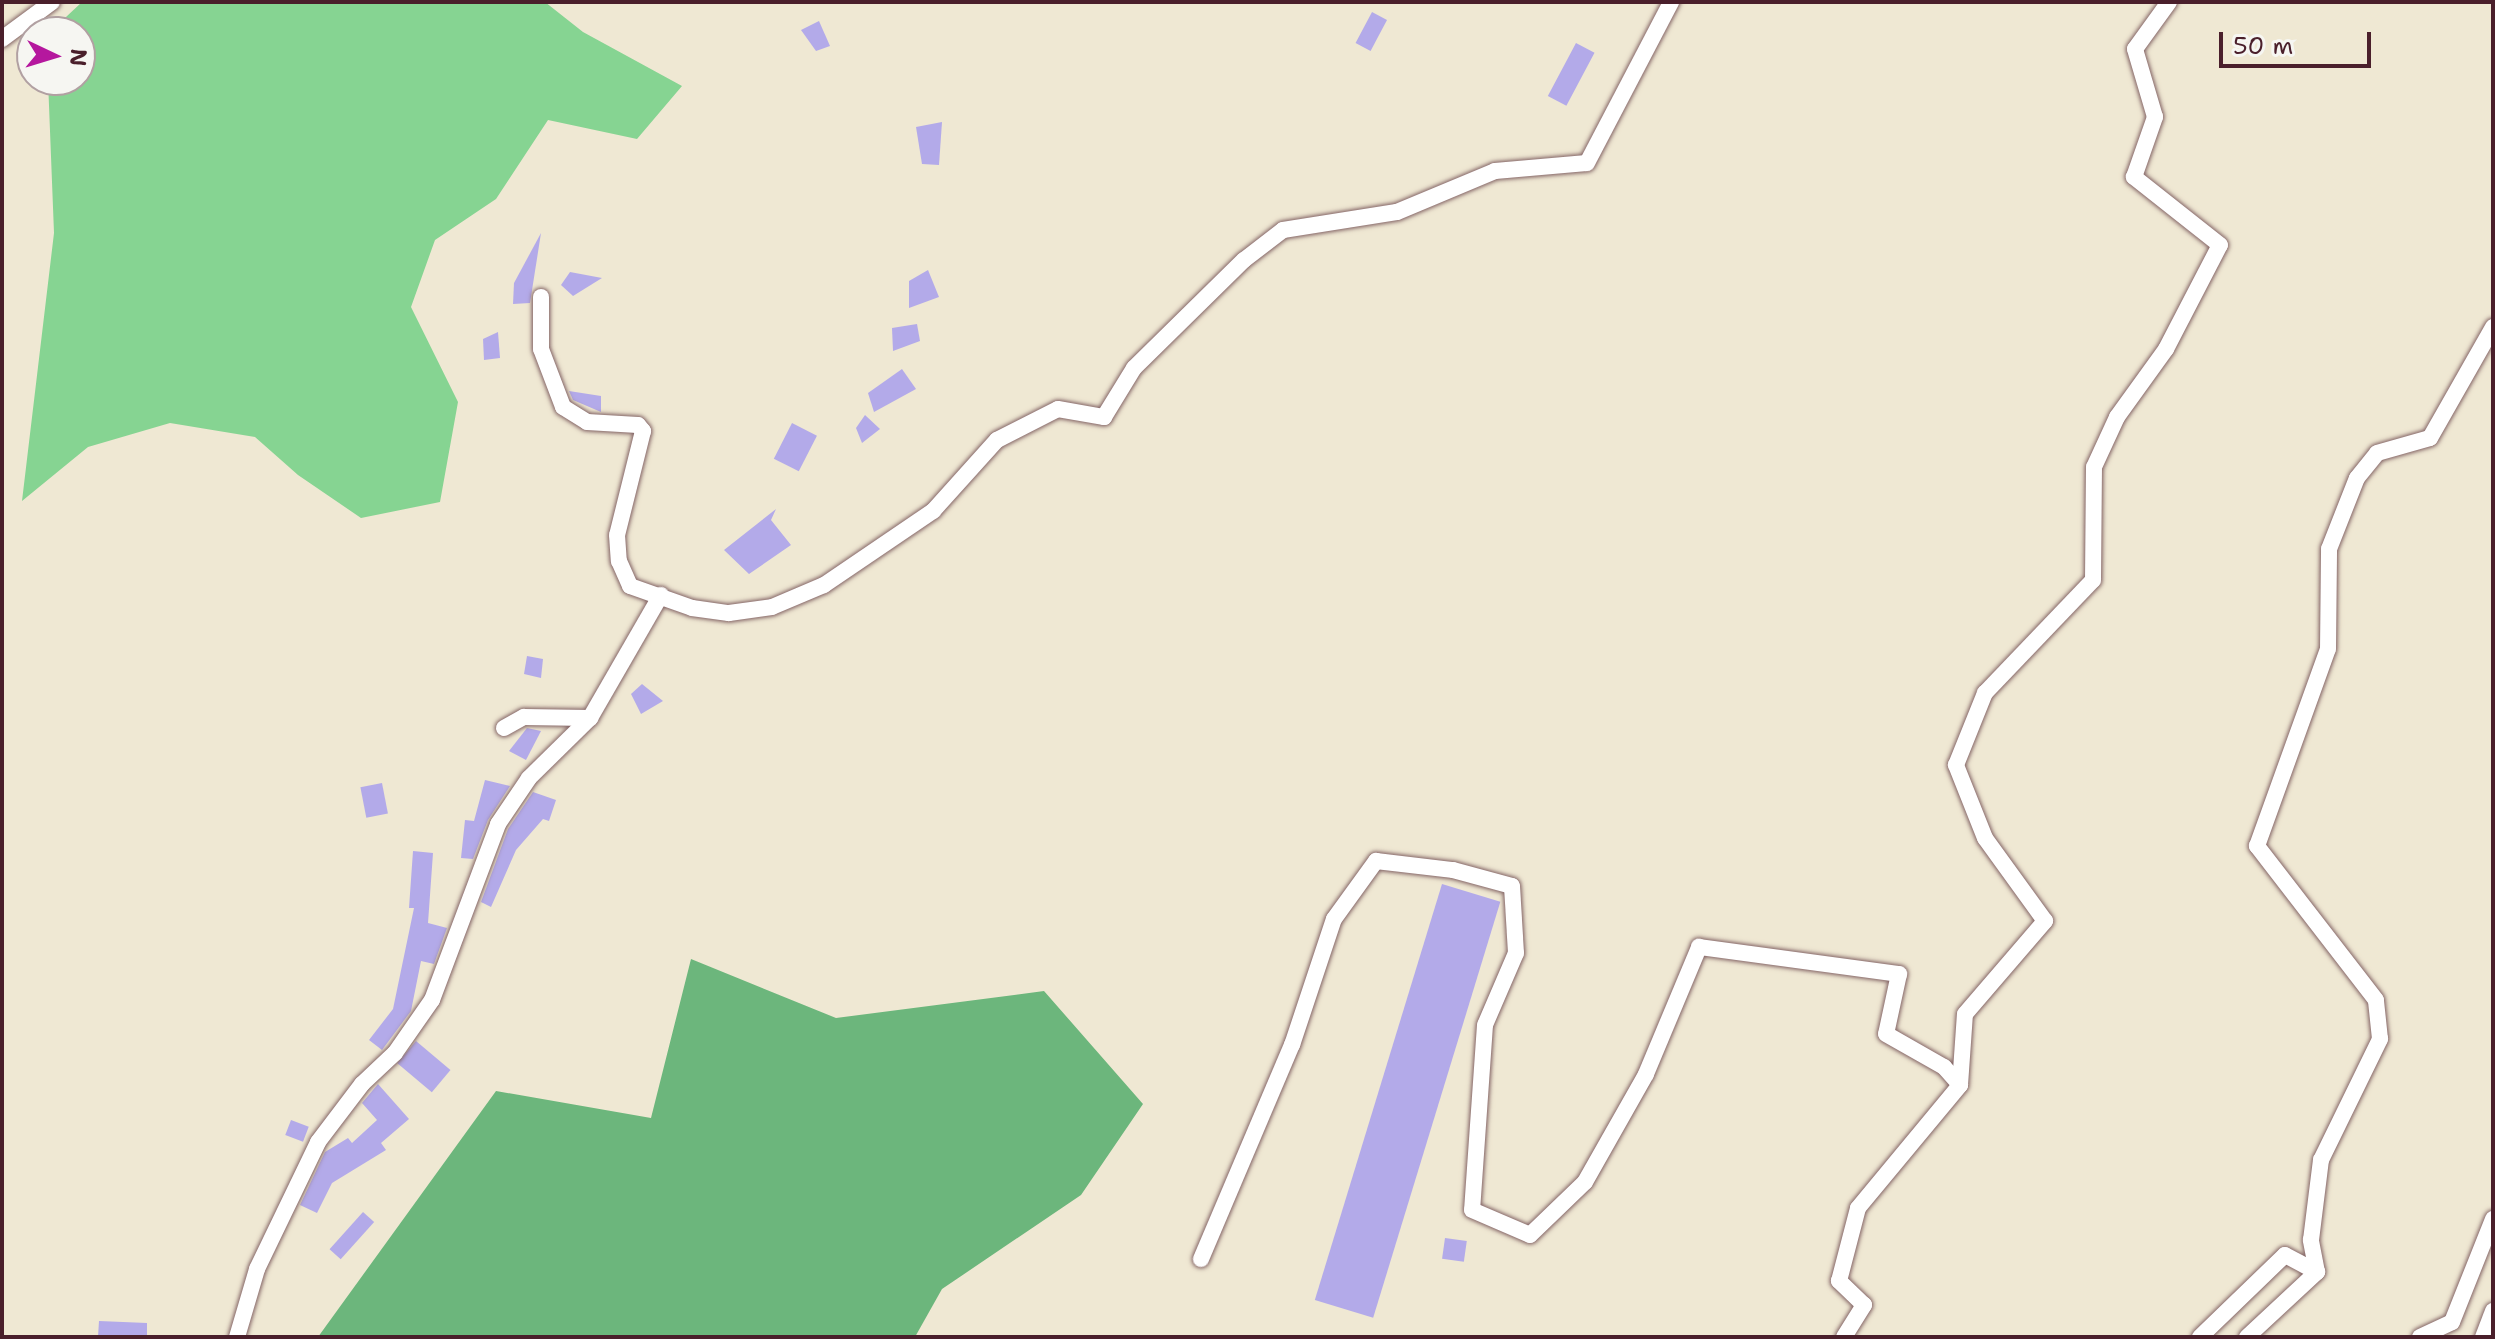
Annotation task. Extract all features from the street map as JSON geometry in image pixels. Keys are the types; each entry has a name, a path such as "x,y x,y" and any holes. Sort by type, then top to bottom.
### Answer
{"street":[{"path":"2,39 52,2"},
{"path":"541,297 541,349 563,407 587,422 638,425 643,431 620,504 619,561 630,586 692,608 729,613 772,607 824,585 933,511 997,440 1058,409 1104,417 1134,368 1244,260 1283,230 1397,212 1495,171 1587,163 1671,2"},
{"path":"1844,1337 1864,1305 1839,1281 1858,1208 1960,1085 1965,1014 2045,921 1985,838 1956,765 1985,693 2093,580 2094,467 2117,417 2166,349 2220,245 2134,177 2155,117 2135,49 2169,2"},
{"path":"2317,1272 2311,1240 2321,1160 2380,1039 2376,1000 2257,846 2328,649 2329,549 2357,478 2377,453 2430,438 2493,327"},
{"path":"237,1337 257,1269 318,1142 362,1084 395,1053 432,1000 498,824 529,778 590,718 661,595"},
{"path":"504,728 524,717 590,718"},
{"path":"1201,1259 1292,1045 1334,919 1376,861 1453,870 1512,886 1516,953 1485,1025 1472,1210 1530,1235 1585,1182 1646,1074 1699,947 1899,974 1886,1034 1944,1067 1960,1085"},
{"path":"2420,1337 2452,1322 2493,1219"},
{"path":"2200,1337 2285,1255 2317,1272"},
{"path":"2247,1337 2317,1272"},
{"path":"2483,1337 2493,1311"}],"green space":[{"path":"82,2 545,2 583,32 682,86 637,139 548,120 496,199 435,240 411,307 458,402 440,502 361,518 298,475 255,437 170,423 88,447 22,501 54,233 49,96 96,96 96,16 67,16"},
{"path":"691,959 836,1018 1044,991 1143,1104 1081,1195 942,1289 915,1337 318,1337 496,1091 651,1118"}],"building":[{"path":"1372,12 1387,20 1371,51 1356,43"},
{"path":"819,21 830,46 816,51 801,30"},
{"path":"1576,43 1595,53 1566,106 1548,96"},
{"path":"942,122 939,165 922,164 916,127"},
{"path":"541,233 530,303 513,304 514,283"},
{"path":"928,270 939,297 909,308 909,281"},
{"path":"570,272 602,278 573,296 561,285"},
{"path":"917,324 920,341 893,351 892,328"},
{"path":"498,332 500,358 484,360 483,339"},
{"path":"902,369 916,389 874,412 868,393"},
{"path":"569,391 601,396 601,412 573,400"},
{"path":"865,415 880,429 862,443 856,428"},
{"path":"792,423 817,436 799,471 774,459"},
{"path":"776,509 771,520 791,545 749,574 724,550"},
{"path":"527,656 543,659 541,678 524,674"},
{"path":"642,684 663,701 641,714 631,694"},
{"path":"527,728 541,731 526,760 509,751"},
{"path":"485,780 510,786 488,820 473,859 461,858 465,820 474,821"},
{"path":"382,783 388,813 366,818 360,787"},
{"path":"533,792 556,800 549,821 543,819 516,850 491,907 481,902 508,829"},
{"path":"413,851 433,853 428,923 447,928 434,964 421,961 411,1011 382,1050 369,1040 393,1009 414,908 409,908"},
{"path":"1442,884 1500,902 1373,1318 1315,1300"},
{"path":"416,1041 450,1070 432,1092 397,1063"},
{"path":"378,1084 409,1119 381,1143 386,1150 332,1183 317,1213 300,1205 325,1152 348,1138 352,1143 377,1120 362,1103"},
{"path":"291,1120 309,1127 303,1142 285,1135"},
{"path":"363,1212 374,1222 341,1259 330,1249"},
{"path":"1445,1238 1467,1241 1464,1262 1442,1259"},
{"path":"99,1321 147,1323 147,1337 98,1337"}]}
